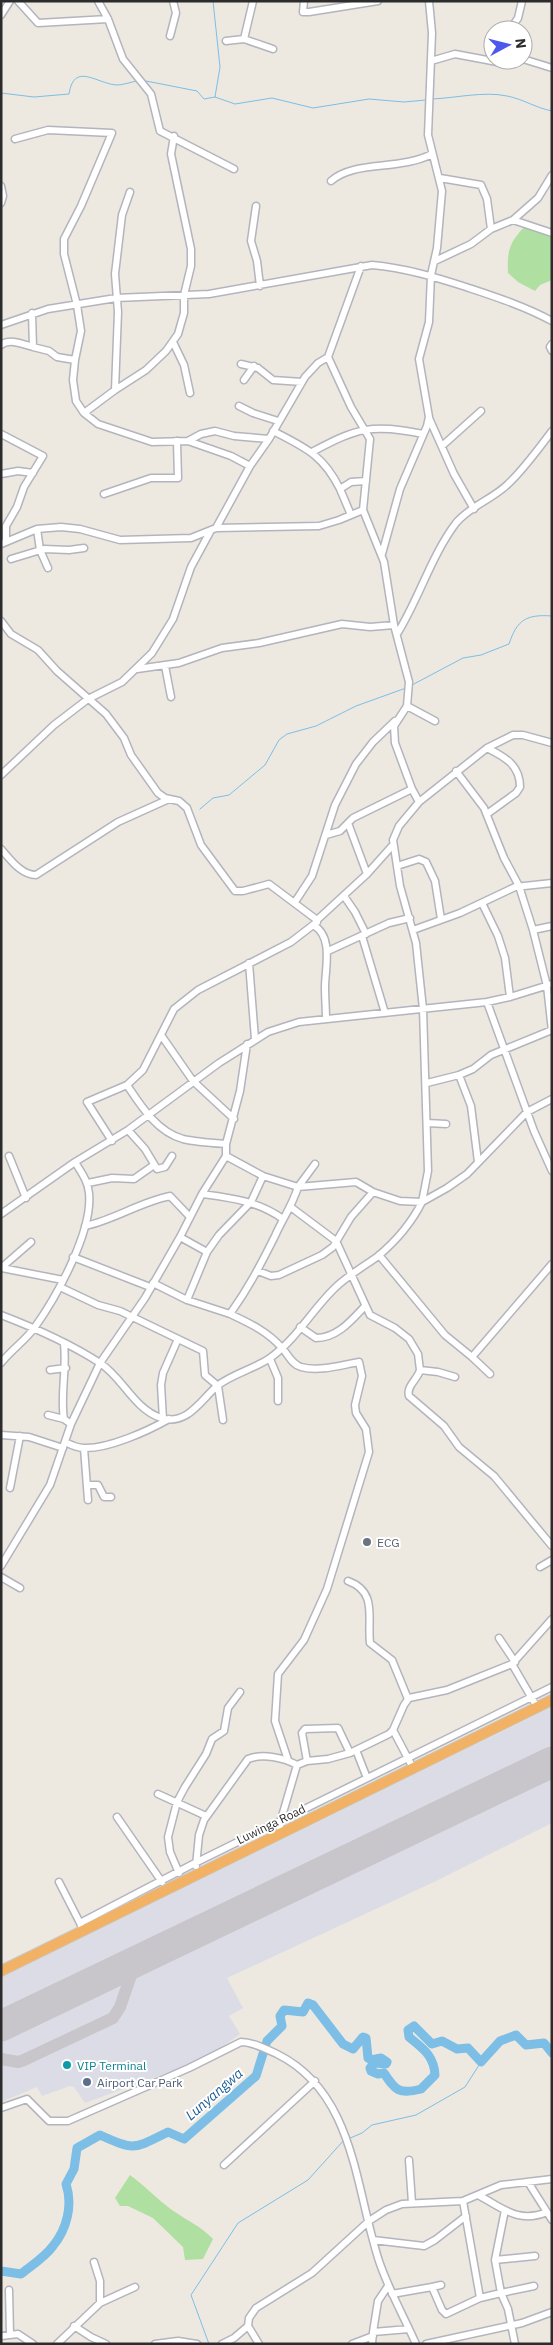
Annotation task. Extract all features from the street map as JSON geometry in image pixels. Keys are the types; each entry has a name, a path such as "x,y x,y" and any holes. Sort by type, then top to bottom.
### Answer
{"highway":[{"name":"Luwinga Road","path":"1,1971 81,1927 199,1874 315,1817 352,1798 387,1775 413,1768 433,1753 467,1736 552,1700"}],"street":[{"path":"1,15 10,1"},
{"path":"18,1 38,23 108,19"},
{"path":"98,1 108,19 123,59 151,94 160,131 174,136 234,169"},
{"path":"170,36 176,13 172,1"},
{"path":"244,39 254,1"},
{"path":"304,1 303,12 378,1"},
{"path":"429,1 432,34 428,135 442,191 435,261 431,275 429,322 418,363 429,417 474,508"},
{"path":"517,20 522,1"},
{"path":"226,41 244,39 273,49"},
{"path":"431,61 455,54 483,58"},
{"path":"533,62 552,68"},
{"path":"15,139 48,130 112,133 81,206 64,239 64,254 77,305 81,336 75,360 75,396 84,413 98,424 135,438 157,443 188,441 231,456 250,466"},
{"path":"84,413 146,370 173,342 178,334 184,313 184,295 191,266 191,249 171,154 174,136"},
{"path":"331,181 346,170 411,162 432,154"},
{"path":"435,261 471,244 491,229 513,220 549,187 552,175"},
{"path":"440,178 481,185 488,199 491,229"},
{"path":"1,186 3,196 1,203"},
{"path":"115,390 118,312 115,274 122,215 130,192"},
{"path":"256,206 251,241 257,261 260,286"},
{"path":"513,220 552,233"},
{"path":"1,775 54,725 88,700 114,688 137,669 154,649 173,619 191,567 250,466 269,439 302,382 316,365 328,357 362,266"},
{"path":"1,325 32,313 116,298 208,294 362,266 392,267 431,275 525,307 552,321"},
{"path":"32,313 33,347"},
{"path":"1,345 5,342 11,342 49,350 57,357 75,360"},
{"path":"173,342 184,365 190,393"},
{"path":"552,344 550,347 552,351"},
{"path":"295,902 310,881 335,805 356,764 372,742 396,720 407,706 409,685 394,625 382,554 363,510 370,439 328,357"},
{"path":"241,364 254,366 273,380 302,382"},
{"path":"244,380 254,366"},
{"path":"239,406 253,413 278,421"},
{"path":"442,446 480,411"},
{"path":"382,554 400,488 424,434 429,417"},
{"path":"312,452 364,429 386,428 424,434"},
{"path":"397,634 423,587 446,538 463,516 509,484 552,430"},
{"path":"188,441 201,434 215,431 234,436 269,439"},
{"path":"273,431 312,452 332,473 351,515"},
{"path":"1,434 42,454 42,458 6,526 4,542 37,529 61,527 80,529 127,540 192,538 213,530 319,526 363,510"},
{"path":"104,494 151,478 178,478 177,441"},
{"path":"1,474 18,471 33,473"},
{"path":"340,489 351,482 366,480"},
{"path":"37,529 40,550 48,568"},
{"path":"10,559 40,550 84,548"},
{"path":"1,621 11,634 38,650 57,671 106,714 124,738 131,755 152,787 158,793 179,801 187,808 201,845 236,891 270,884 295,902 316,923 328,951 325,992 326,1019"},
{"path":"137,669 165,666 194,659 222,648 260,643 342,624 370,627 394,625"},
{"path":"165,666 171,697"},
{"path":"407,706 435,721"},
{"path":"396,720 394,743 412,790 419,802"},
{"path":"112,1141 87,1102 126,1086 143,1070 174,1009 185,999 291,942 316,923 367,874 392,846 399,826 419,802 487,748 513,735 523,735 552,743"},
{"path":"487,748 510,761 515,767 520,787 516,793 487,814"},
{"path":"427,1083 459,1075 473,1069 485,1058 552,1031 549,985 519,886 504,858 487,814 477,796 456,771"},
{"path":"326,835 340,831 348,823 369,810 412,790"},
{"path":"1,849 23,871 36,875 118,822 169,798"},
{"path":"348,823 367,874"},
{"path":"1,1435 20,1436 84,1448 142,1433 166,1419 191,1413 218,1386 270,1359 282,1348 338,1284 378,1255 410,1222 422,1202 428,1171 427,1083 423,1009 413,930 400,886 392,846"},
{"path":"397,866 419,859 426,862 436,881 441,919"},
{"path":"413,930 482,903 519,886 552,883"},
{"path":"344,896 364,935 385,1013"},
{"path":"482,903 498,936 505,958 510,997"},
{"path":"328,951 389,923 410,918"},
{"path":"533,930 552,926"},
{"path":"249,963 255,1039"},
{"path":"1,1214 75,1162 128,1130 193,1081 247,1044 284,1026 326,1019 487,1002 549,985"},
{"path":"487,1002 527,1112 552,1170"},
{"path":"161,1035 193,1081 234,1119"},
{"path":"1,1566 43,1498 72,1424 100,1364 152,1285 202,1194 226,1156 226,1144 234,1119 247,1044"},
{"path":"459,1075 471,1106 478,1162"},
{"path":"126,1086 148,1115 161,1127 182,1139 226,1144"},
{"path":"226,1156 263,1176 298,1187 356,1182 373,1192 400,1201 422,1202 447,1188 478,1162 527,1112 552,1099"},
{"path":"427,1123 446,1124"},
{"path":"128,1130 145,1149 157,1169 162,1168 172,1156"},
{"path":"9,1156 26,1198"},
{"path":"1,1362 34,1328 62,1283 85,1226 89,1204 88,1183 75,1162"},
{"path":"230,1314 258,1271 283,1219 292,1208 298,1187 315,1164"},
{"path":"88,1183 112,1178 134,1179 154,1165"},
{"path":"187,1300 208,1252 223,1231 251,1202 263,1176"},
{"path":"258,1271 271,1276 279,1275 322,1256 333,1247 352,1217 373,1192"},
{"path":"202,1194 251,1202 268,1209 283,1219"},
{"path":"85,1226 170,1196 190,1217"},
{"path":"292,1208 336,1240 370,1315 395,1328 408,1338 418,1354 419,1375 409,1389 409,1396 444,1426 459,1447 494,1476 552,1546"},
{"path":"180,1237 208,1252"},
{"path":"1,1268 31,1242"},
{"path":"378,1255 445,1335 490,1374"},
{"path":"73,1257 152,1285 187,1300 230,1314 255,1326 282,1348 294,1363 300,1366 322,1368 359,1362 362,1376 355,1404 356,1413 366,1429 369,1446 362,1478 327,1589 304,1640 278,1674 275,1724 288,1760"},
{"path":"472,1357 552,1264"},
{"path":"1,1268 62,1283 98,1305 132,1317 203,1351 205,1375 218,1386 224,1420"},
{"path":"300,1327 316,1338 333,1334 342,1330 365,1306"},
{"path":"1,1315 34,1328 100,1364 143,1407 166,1419"},
{"path":"166,1419 161,1385 163,1373 178,1339"},
{"path":"64,1344 66,1368 62,1404 64,1419"},
{"path":"270,1359 278,1378 278,1400"},
{"path":"50,1370 66,1368"},
{"path":"420,1370 438,1372 455,1377"},
{"path":"48,1415 64,1419 72,1424"},
{"path":"10,1488 20,1436"},
{"path":"84,1448 88,1500"},
{"path":"87,1485 98,1485 104,1496 111,1497"},
{"path":"540,1568 552,1560"},
{"path":"1,1578 20,1588"},
{"path":"297,1765 307,1761 328,1759 353,1751 393,1730 408,1699 392,1660 370,1643 370,1620 364,1591 359,1585 348,1581"},
{"path":"408,1699 447,1690 513,1663 552,1619"},
{"path":"498,1638 537,1707"},
{"path":"467,1736 552,1687"},
{"path":"179,1873 170,1852 168,1837 177,1802 189,1779 206,1754 212,1739 224,1730 227,1712 240,1692"},
{"path":"307,1761 302,1733 305,1729 338,1728 367,1778"},
{"path":"393,1730 413,1768"},
{"path":"59,1882 81,1927 195,1863 280,1823 367,1778 387,1775 408,1758 433,1753"},
{"path":"199,1874 195,1863 202,1825 206,1816 248,1759 262,1756 288,1760 297,1765"},
{"path":"280,1834 280,1823 297,1765"},
{"path":"352,1798 354,1785"},
{"path":"345,1790 352,1798"},
{"path":"158,1794 206,1816"},
{"path":"315,1817 317,1804"},
{"path":"117,1817 162,1882"},
{"path":"1,2108 27,2099 46,2120 54,2123 65,2122 189,2068 238,2043 248,2043 264,2049 297,2066 315,2081 329,2100 345,2138 373,2240 388,2286 416,2344"},
{"path":"224,2165 315,2081"},
{"path":"409,2160 412,2203"},
{"path":"259,2344 248,2326 249,2318 256,2308 317,2269 369,2221 397,2205 463,2201 501,2185 552,2179"},
{"path":"528,2182 552,2220"},
{"path":"478,2195 505,2210 528,2218 546,2212"},
{"path":"463,2201 480,2298"},
{"path":"505,2210 495,2260 501,2292 515,2344"},
{"path":"373,2240 424,2246 435,2240 466,2216"},
{"path":"495,2260 535,2256"},
{"path":"94,2262 100,2281 100,2303"},
{"path":"392,2294 441,2285"},
{"path":"372,2344 378,2301 388,2286"},
{"path":"432,2287 442,2310 446,2314 480,2298 534,2286"},
{"path":"57,2344 100,2303 136,2287"},
{"path":"9,2290 10,2334"},
{"path":"426,2344 511,2326 534,2320 552,2312"},
{"path":"74,2326 106,2344"},
{"path":"222,2344 234,2338 248,2326"},
{"path":"352,2344 373,2334 409,2329"},
{"path":"1,2336 10,2334 20,2335 33,2344"},
{"path":"155,2344 171,2342 197,2344"}],"shaded area":[{"path":"552,1707 552,1823 436,1881 227,1978 243,2008 229,2016 240,2034 207,2058 85,2103 74,2087 70,2086 42,2096 37,2087 1,2102 1,1978"}],"green space":[{"path":"525,226 552,235 552,280 540,285 535,291 518,282 508,273 510,248 515,237"},
{"path":"130,2175 177,2214 213,2239 203,2259 185,2260 183,2247 153,2218 128,2206 120,2206 115,2198"}],"waterway":[{"path":"213,1 220,67 215,97"},
{"path":"1,93 34,97 69,94 72,84 81,76 117,85 137,81"},
{"path":"146,81 197,91 204,99 215,97 235,104 272,98 313,108 369,99 404,102 426,100"},
{"path":"432,99 479,94 498,95 513,97 552,111"},
{"path":"412,685 463,658 481,655 509,644 515,629 524,620 535,616 552,616"},
{"path":"200,809 213,798 229,795 265,765 279,740 287,734 316,726 356,706 406,688"},
{"name":"Lunyangwa","path":"1,2271 21,2274 46,2254 58,2239 65,2224 69,2208 66,2184 74,2169 77,2148 100,2135 128,2146 141,2145 168,2132 184,2139 256,2076 267,2041 282,2026 280,2016 284,2010 303,2012 308,2003 313,2005 343,2044 353,2049 363,2037 366,2038 368,2058 371,2060 381,2058 387,2062 386,2064 375,2063 370,2068 371,2071 378,2074 384,2073 391,2084 398,2090 403,2091 421,2089 435,2075 430,2057 409,2037 408,2030 414,2026 432,2044 442,2041 457,2049 468,2048 481,2062 500,2041 516,2035 526,2045 544,2043 552,2053"},
{"path":"348,2139 362,2133 372,2125 416,2115 465,2087 481,2062"},
{"path":"209,2344 191,2295 238,2223 308,2180 344,2140"}],"taxiway":[{"path":"1,2059 18,2062 24,2060 113,2018 120,2007 136,1961"},
{"path":"110,1974 121,1975 128,1981"}],"runway":[{"path":"1,2026 552,1762"}],"place":[{"name":"ECG","path":"367,1542"},
{"name":"VIP Terminal","path":"67,2065"},
{"name":"Airport Car Park","path":"87,2082"}]}
